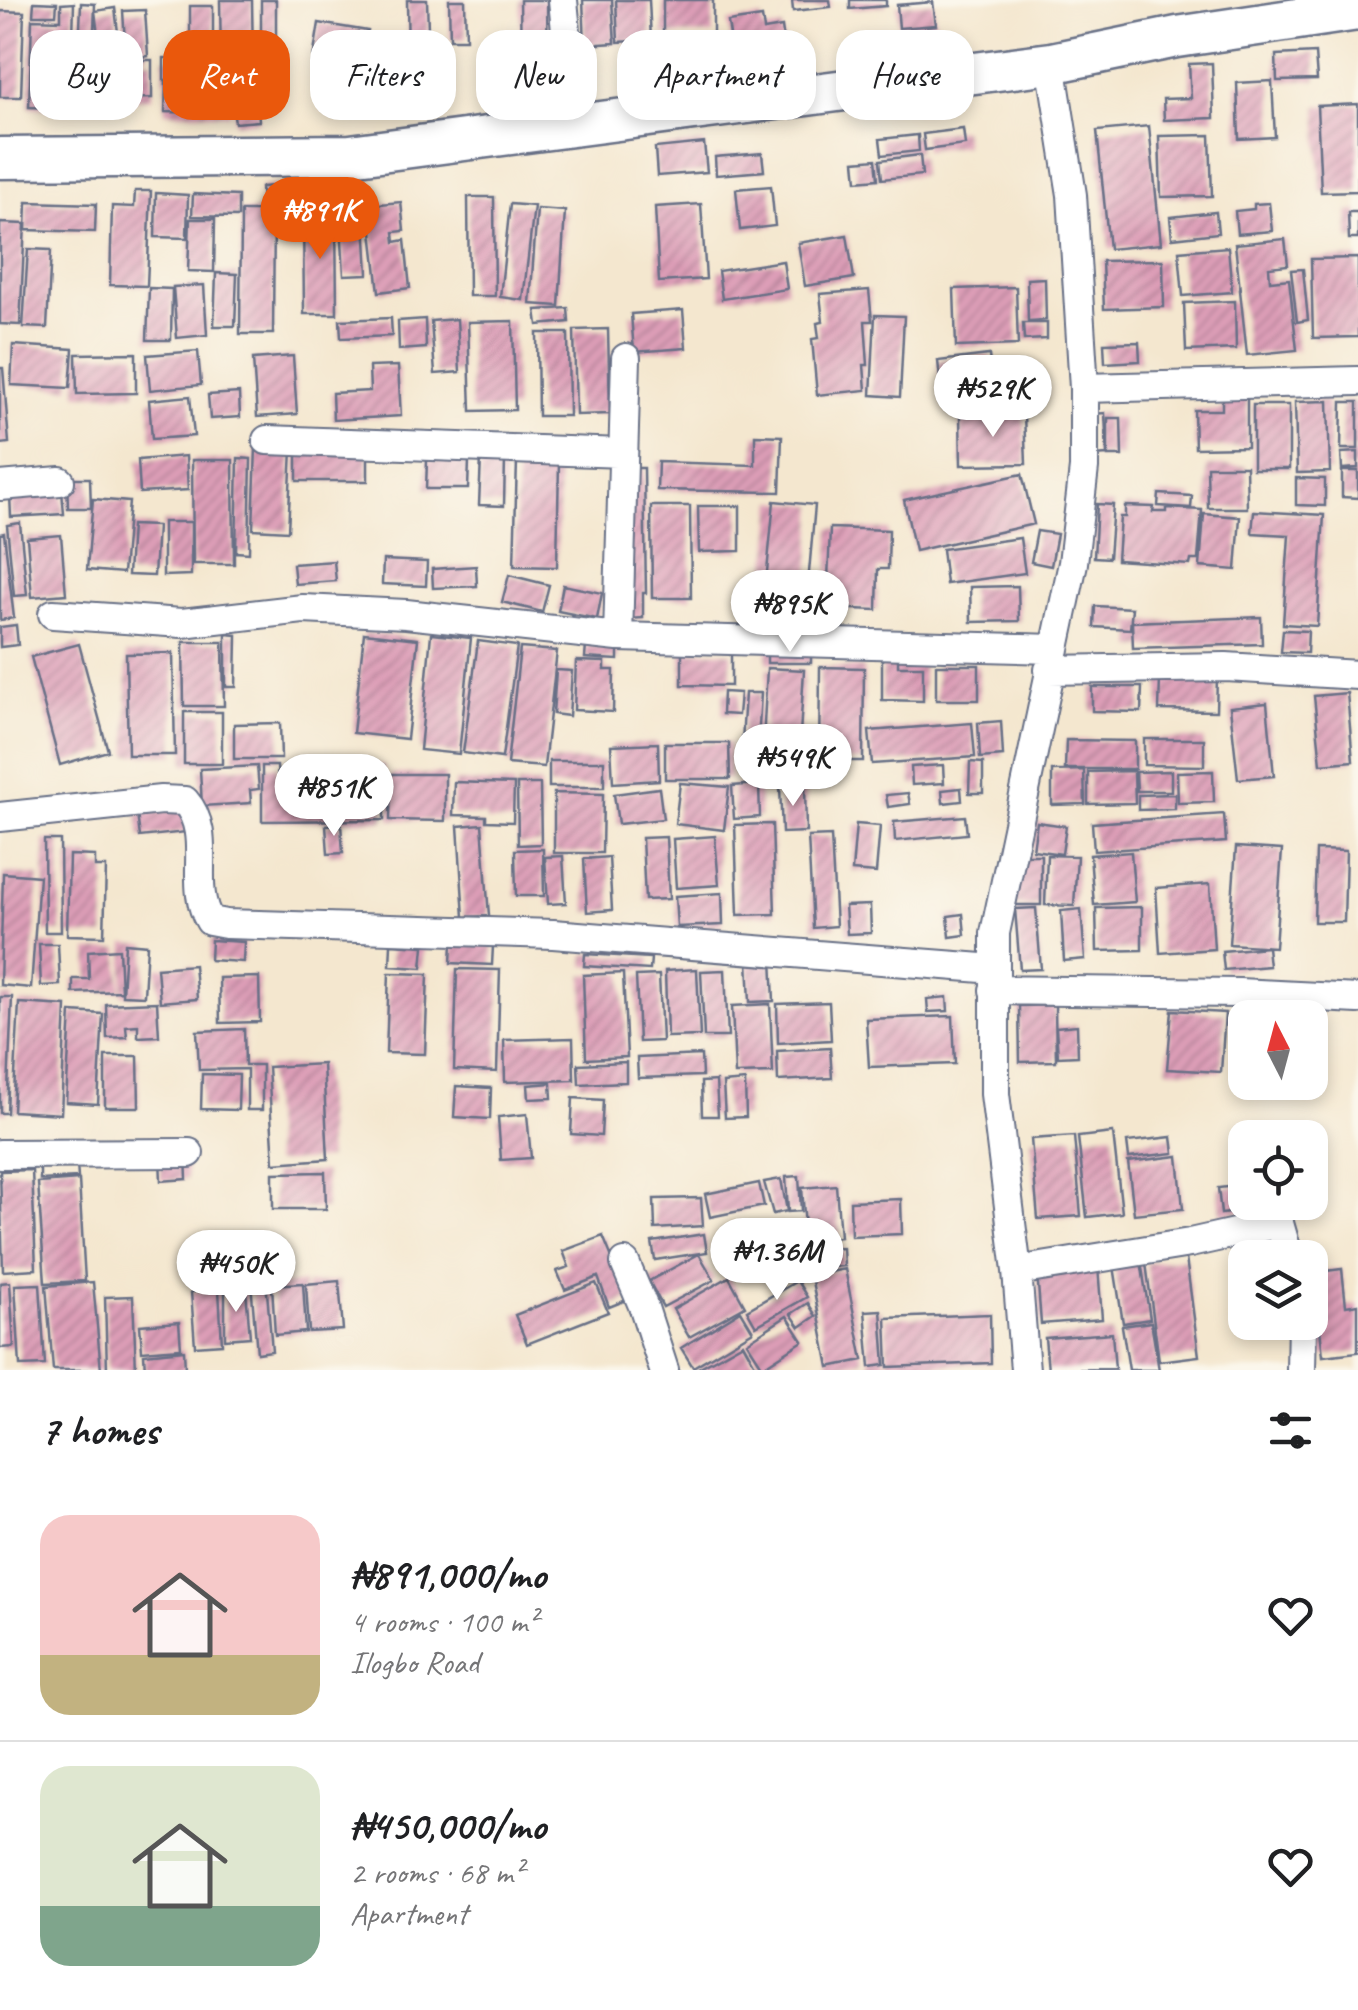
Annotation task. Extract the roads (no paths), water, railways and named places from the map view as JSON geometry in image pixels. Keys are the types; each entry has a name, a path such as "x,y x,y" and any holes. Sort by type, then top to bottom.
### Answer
{"main road":[{"path":"0,158 350,155 1051,63 1177,36 1358,10"}],"street":[{"path":"564,0 574,125"},
{"path":"1025,1370 1017,1271 994,1094 994,933 1073,563 1084,468 1084,388 1072,196 1051,63"},
{"path":"618,637 626,358"},
{"path":"1084,388 1358,381"},
{"path":"267,440 623,453"},
{"path":"0,486 60,480"},
{"path":"53,614 182,623 304,609 406,614 618,637 1358,675"},
{"path":"0,817 161,800 186,801 200,821 201,907 210,922 554,934 994,980 1358,1000"},
{"path":"0,1154 189,1153"},
{"path":"1017,1271 1190,1244 1279,1223 1284,1240"},
{"path":"626,1263 664,1370"},
{"path":"1301,1370 1302,1340"}]}
